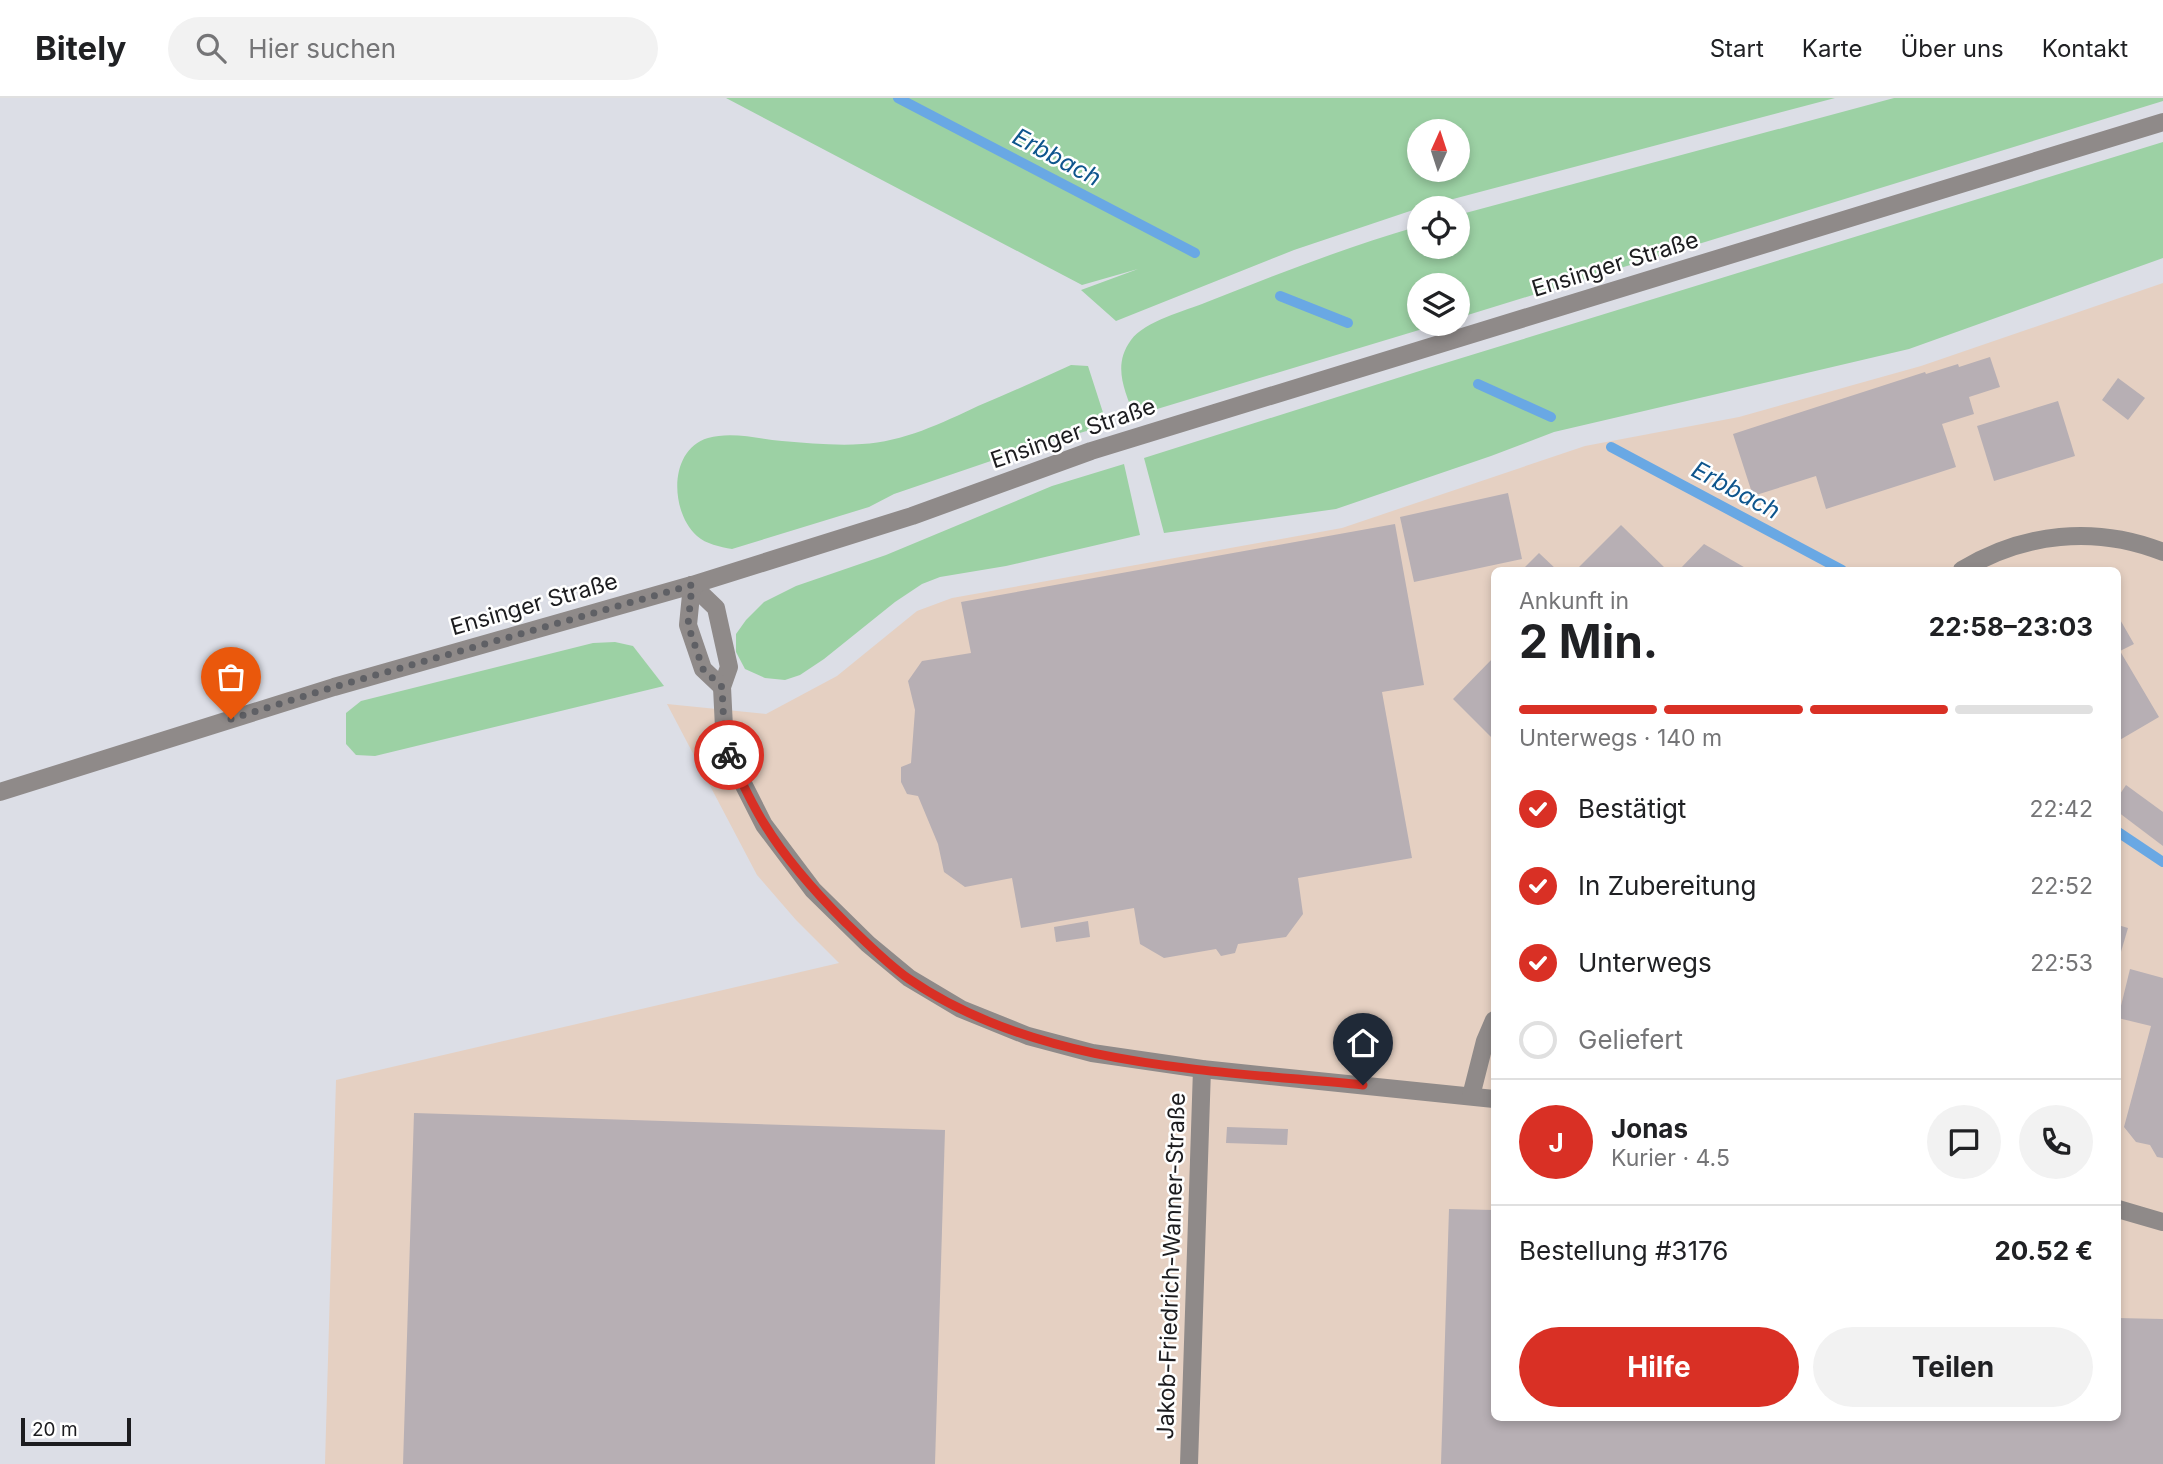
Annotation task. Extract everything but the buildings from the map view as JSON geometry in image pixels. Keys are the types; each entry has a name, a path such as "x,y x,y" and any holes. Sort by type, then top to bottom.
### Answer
{"street":[{"name":"Ensinger Straße","path":"0,792 334,687 692,585 912,516 1091,451 2163,122"},
{"path":"1967,567 1987,555 2022,543 2058,537 2102,537 2163,552"},
{"path":"692,585 688,625 703,669 722,687"},
{"name":"Jakob-Friedrich-Wanner-Straße","path":"692,585 716,608 729,667 722,687 725,748 764,825 813,890 868,944 909,978 961,1009 1028,1036 1092,1053 1202,1069 1491,1099"},
{"path":"1471,1096 1491,1027"},
{"name":"Jakob-Friedrich-Wanner-Straße","path":"1189,1464 1202,1069"},
{"path":"2121,1210 2163,1222"}],"shaded area":[{"path":"2163,283 2163,1464 325,1464 336,1080 839,963 796,920 757,875 667,704 766,714 837,676 917,611 952,598 1342,528 1585,446 1739,417 1921,366"}],"green space":[{"path":"726,98 1835,98 1464,196 1407,196 1407,212 1294,250 1116,321 1081,290 1138,269 1082,285"},
{"path":"1894,98 2163,98 2163,101 1470,314 1470,273 1407,273 1407,334 1134,416 1122,378 1122,359 1131,340 1146,327 1312,261 1407,230 1407,259 1470,259 1470,212"},
{"path":"2163,142 2163,258 1909,349 1554,432 1336,509 1164,533 1144,458"},
{"path":"1071,365 1088,366 1107,425 1032,447 894,494 869,507 732,549 701,539 688,525 682,512 677,482 680,468 695,445 708,438 736,435 843,445 892,440 936,425"},
{"path":"1124,464 1140,535 1006,566 940,577 922,584 895,602 824,659 800,675 785,680 765,678 745,669 736,652 736,634 746,620 764,602 796,586 886,555 1052,486"},
{"path":"615,642 633,646 664,686 375,756 356,755 346,744 346,713 361,701 593,643"}],"waterway":[{"name":"Erbbach","path":"898,98 1195,253"},
{"name":"Erbbach","path":"1280,296 1348,323"},
{"name":"Erbbach","path":"1478,384 1551,417"},
{"name":"Erbbach","path":"1611,447 1836,567"},
{"name":"Erbbach","path":"2121,834 2163,862"}],"way so far":[{"path":"231,719 692,585 688,625 703,669 722,687 725,748 729,755"}],"route":[{"path":"729,755 764,825 813,890 868,944 909,978 961,1009 1028,1036 1092,1053 1202,1069 1363,1085"}]}
